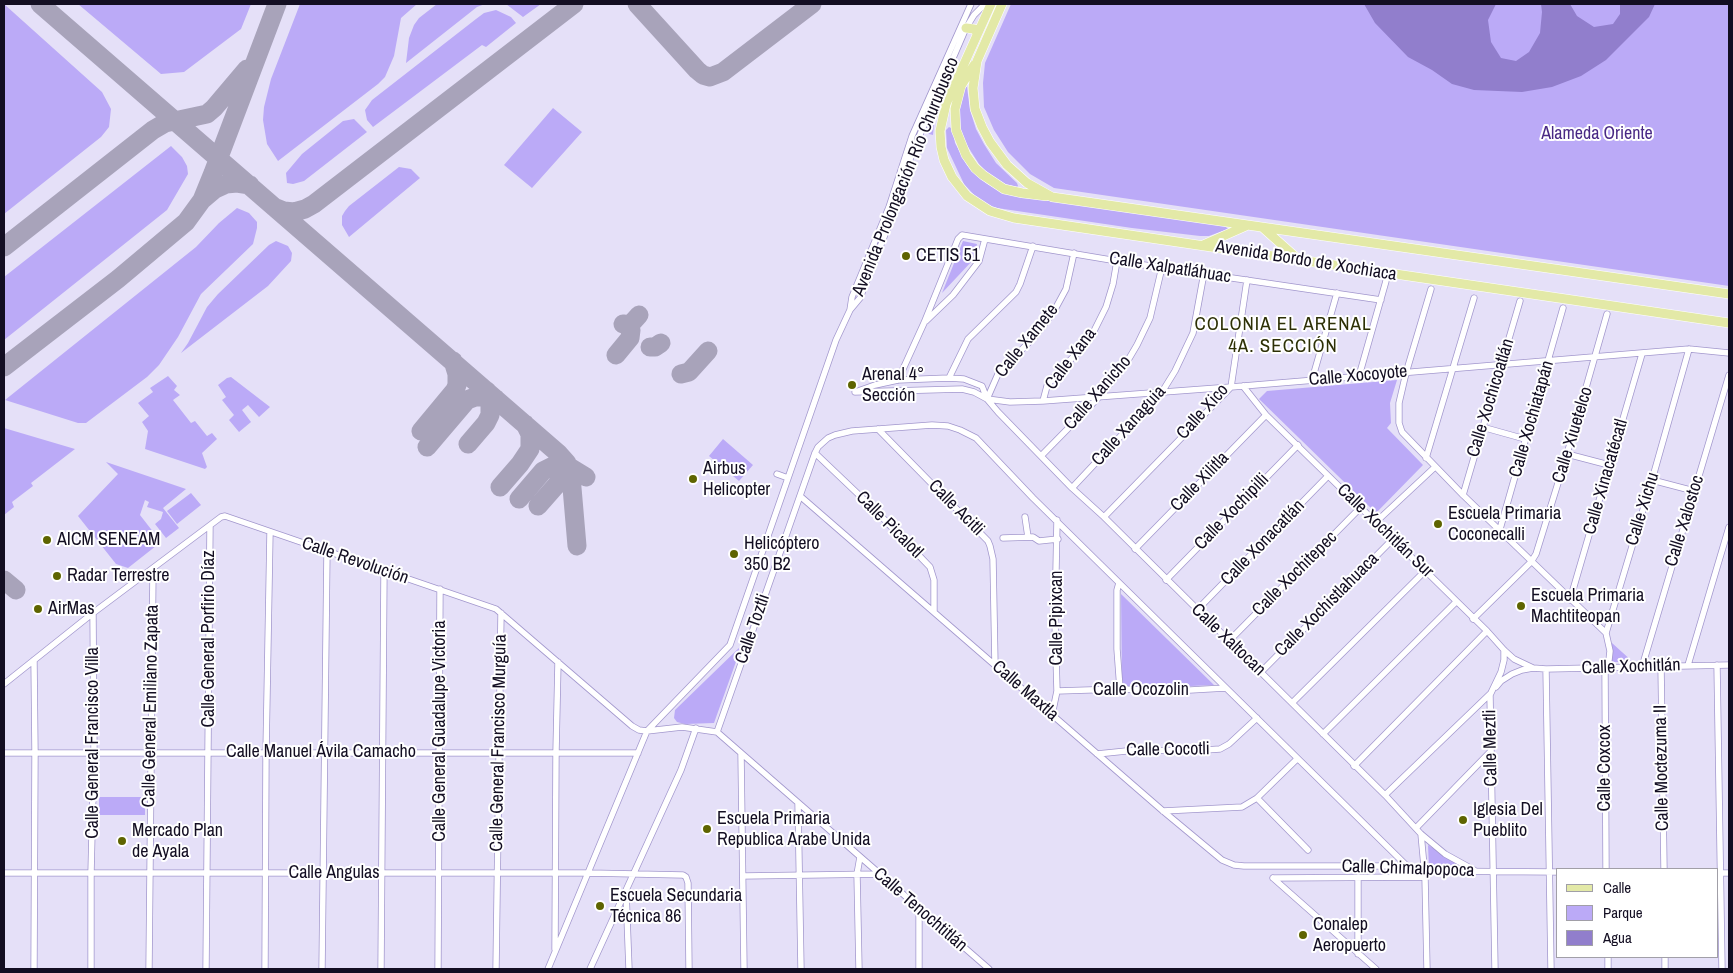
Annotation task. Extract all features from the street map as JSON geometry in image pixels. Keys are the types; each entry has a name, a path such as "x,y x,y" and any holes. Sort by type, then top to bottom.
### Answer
{"main road":[{"name":"Avenida Bordo de Xochiaca","path":"991,4 946,104 941,122 941,147 944,160 952,177 967,196 990,211 1014,218 1729,324"},
{"path":"1002,4 977,61 958,92 954,110 955,123 966,155 975,168 990,180 1004,189 1052,197"},
{"path":"966,28 974,29 977,34"},
{"name":"Avenida Bordo de Xochiaca","path":"977,61 974,73 973,96 977,115 985,133 995,150 1013,172 1034,188 1052,197 1729,294"},
{"path":"941,122 955,123"},
{"path":"1203,245 1248,225"},
{"path":"1262,227 1300,261"}],"street":[{"name":"Avenida Prolongación Río Churubusco","path":"850,310 852,296 889,207 912,136 971,4"},
{"name":"Avenida Prolongación Río Churubusco","path":"548,969 647,731 730,645 836,340 850,310 860,298 895,209 912,153 966,28 985,4"},
{"name":"Calle Xalpatláhuac","path":"924,323 958,239 960,236 965,235 1381,300"},
{"path":"898,380 924,323 953,295 978,262 985,239"},
{"path":"949,378 968,339 1016,292 1033,246"},
{"name":"Calle Xamete","path":"987,399 998,374 1037,334 1054,313 1066,289 1074,253"},
{"name":"Calle Xana","path":"1042,401 1053,378 1079,351 1094,331 1106,308 1117,260"},
{"name":"Calle Xanicho","path":"1041,456 1099,397 1124,367 1150,318 1162,267"},
{"name":"Calle Xanaguia","path":"1072,488 1162,392 1175,371 1193,333 1204,273"},
{"name":"Calle Xico","path":"1104,517 1230,387 1247,280"},
{"path":"1359,376 1386,281"},
{"path":"1431,289 1399,403 1399,423 1402,432 1463,495 1606,633"},
{"path":"1312,380 1337,293"},
{"path":"1426,458 1474,298"},
{"name":"Calle Xochicoatlán","path":"1463,495 1520,301"},
{"name":"Calle Xochiatapán","path":"1500,529 1549,361 1562,308"},
{"name":"Calle Xiuetelco","path":"1474,618 1531,562 1536,554 1596,357 1607,314"},
{"name":"Calle Xocoyote","path":"987,399 982,386 964,379 949,378 898,380 855,392 962,390 974,392 987,399 1010,402 1042,401 1689,349 1729,352"},
{"name":"Calle Xichu","path":"1605,667 1610,651 1606,633 1689,349"},
{"name":"Calle Xinacatécatl","path":"1570,600 1642,354"},
{"name":"Calle Xalostoc","path":"1642,667 1729,375"},
{"name":"Calle Xochitlán Sur","path":"1243,386 1266,415 1474,618 1504,650 1514,659 1533,668"},
{"name":"Calle Xaltocan","path":"987,399 1072,488 1104,517 1261,672 1385,795 1421,834 1445,854 1476,871"},
{"name":"Calle Xilitla","path":"1135,549 1266,415"},
{"name":"Calle Xaltocan","path":"878,429 932,425 953,428 976,438 1033,498 1407,866"},
{"path":"1482,427 1525,439"},
{"name":"Calle Toztli","path":"717,732 815,452 822,443 835,435 878,429"},
{"name":"Calle Acitli","path":"878,429 988,541 993,560 995,665"},
{"name":"Calle Xochipilli","path":"1166,580 1298,445"},
{"name":"Calle Picalotl","path":"815,452 930,567 934,580 934,612"},
{"path":"1567,454 1610,465"},
{"path":"1376,522 1435,467"},
{"path":"777,474 788,478"},
{"name":"Calle Xonacatlán","path":"1197,610 1328,476"},
{"path":"1652,480 1694,491"},
{"name":"Calle Maxtla","path":"800,496 1163,812 1222,860 1234,865 1259,866"},
{"name":"Calle Xochitepec","path":"1229,641 1361,507"},
{"name":"Calle Revolución","path":"4,684 93,613 224,516 490,607 501,614 632,726 647,731"},
{"path":"1025,517 1028,537"},
{"name":"Calle Pipixcan","path":"1052,715 1056,691 1057,520"},
{"name":"Calle General Porfirio Díaz","path":"206,969 210,526"},
{"path":"1688,665 1729,527"},
{"path":"265,969 270,532"},
{"path":"1003,538 1034,537 1040,541 1058,539"},
{"name":"Calle Xochistlahuaca","path":"1261,672 1393,539"},
{"path":"322,969 326,551"},
{"name":"Calle General Emiliano Zapata","path":"149,969 153,568"},
{"path":"381,969 384,571"},
{"path":"1292,703 1425,571"},
{"path":"1119,583 1116,590 1120,689"},
{"name":"Calle General Guadalupe Victoria","path":"438,969 440,589"},
{"path":"1323,734 1456,602"},
{"name":"Calle General Francisco Villa","path":"91,969 94,752 93,613"},
{"name":"Calle General Francisco Murguía","path":"496,969 501,614"},
{"path":"1354,766 1487,631"},
{"name":"Calle Meztli","path":"1495,969 1490,695 1501,672 1504,650"},
{"path":"34,660 34,969"},
{"path":"555,953 558,662"},
{"path":"1717,665 1718,868"},
{"name":"Calle Xochitlán","path":"1533,668 1729,665"},
{"name":"Calle Moctezuma II","path":"1660,666 1664,868"},
{"name":"Calle Coxcox","path":"1605,667 1606,868"},
{"path":"1385,795 1490,695 1501,681 1512,674 1533,668"},
{"path":"1546,669 1552,969"},
{"name":"Calle Ocozolin","path":"1056,691 1120,689 1163,691 1225,688"},
{"name":"Calle Cocotli","path":"1097,754 1136,750 1191,751 1220,749 1230,744 1256,718"},
{"path":"647,731 674,727 696,728 717,732"},
{"path":"590,969 681,770 696,728"},
{"name":"Calle Tenochtitlán","path":"717,732 989,969"},
{"path":"1416,828 1491,751"},
{"name":"Calle Manuel Ávila Camacho","path":"4,753 638,753"},
{"path":"741,754 744,969"},
{"path":"1163,812 1236,808 1247,805 1257,798 1297,759"},
{"path":"1257,798 1308,850"},
{"path":"798,803 802,969"},
{"path":"1421,834 1425,874 1426,969"},
{"path":"859,969 857,874 860,857"},
{"name":"Calle Chimalpopoca","path":"1259,866 1407,866 1425,874 1476,871 1556,872"},
{"name":"Calle Angulas","path":"4,872 589,873 683,876 687,878 688,883 689,969"},
{"path":"1722,969 1718,873 1729,873"},
{"path":"744,876 880,874"},
{"path":"1376,969 1272,878 1425,874"},
{"path":"1358,877 1358,954"},
{"path":"626,888 629,969"},
{"path":"918,908 919,969"}],"green space":[{"path":"4,4 102,92 111,109 109,127 101,137 4,214"},
{"path":"78,4 251,4 241,29 184,72 161,74"},
{"path":"300,4 417,4 401,18 394,56 385,77 278,161 267,144 263,120 264,107 271,79"},
{"path":"437,4 485,4 477,7 406,63 409,38 414,25 419,18"},
{"path":"506,4 541,4 523,17"},
{"name":"Alameda Oriente","path":"1011,4 1729,4 1729,286 1054,188 1030,174 1008,152 994,130 984,107 983,83 985,63"},
{"path":"496,10 511,17 516,23 486,47 482,45 373,127 367,120 365,110 372,100 484,13"},
{"path":"965,86 967,87 970,110 976,129 996,163 1017,183 1017,187 1005,184 992,177 979,164 963,139 958,115"},
{"path":"553,108 582,132 532,188 504,165"},
{"path":"935,115 933,135 925,133 933,116"},
{"path":"354,119 367,132 304,181 293,184 287,183 286,173 302,154 343,121"},
{"path":"949,127 953,129 955,143 967,165 986,183 1001,192 1016,196 1225,226 1228,229 1209,236 1200,236 997,208 986,204 976,197 964,184 947,148 946,130"},
{"path":"171,146 182,157 187,166 188,174 167,210 4,340 4,277"},
{"path":"399,167 411,169 420,178 349,237 342,225 342,216 345,211"},
{"path":"237,208 249,213 257,222 253,244 201,294 178,337 159,365 147,377 86,423 78,423 5,400 196,247 219,223"},
{"path":"276,241 288,246 292,253 291,261 268,286 181,353 207,307 218,294 269,245"},
{"path":"963,241 977,244 973,260 942,293"},
{"path":"168,376 177,386 174,390 180,395 173,400 191,423 195,421 207,436 212,433 217,439 202,453 207,467 205,469 145,449 148,431 142,422 149,416 138,403 153,392 150,388"},
{"path":"231,377 270,407 259,417 248,405 242,410 251,422 239,432 229,420 234,415 222,400 226,397 218,385"},
{"path":"1397,380 1390,403 1391,423 1387,428 1423,465 1376,513 1259,399 1267,391"},
{"path":"4,428 75,449 31,483 33,486 12,502 14,507 4,515"},
{"path":"723,439 753,465 739,481 709,456"},
{"path":"106,462 186,489 163,508 179,528 166,538 155,524 161,519 163,512 147,507 149,502 145,500 140,515 161,542 128,568 116,564 78,516 118,474"},
{"path":"191,493 201,505 177,524 167,511"},
{"path":"1121,594 1214,685 1122,689"},
{"path":"1612,643 1633,662 1610,662"},
{"path":"742,645 714,723 685,724 677,722 674,718 675,710"},
{"path":"99,797 145,797 145,815 99,815"},
{"path":"1428,845 1466,869 1429,868"}],"water":[{"path":"1364,4 1496,4 1488,20 1491,42 1501,58 1516,61 1529,52 1540,33 1541,4 1570,4 1577,16 1594,27 1613,24 1620,14 1620,4 1655,4 1649,17 1606,60 1581,76 1552,87 1522,92 1474,90 1452,84 1408,57 1375,23"}],"taxiway":[{"path":"40,4 559,454 567,463 571,476 577,546"},
{"path":"4,367 118,279 186,222 202,200 277,4"},
{"path":"274,207 294,212 314,204 574,4"},
{"path":"637,4 697,70 703,75 710,77 723,72 812,4"},
{"path":"4,247 153,130 165,123 207,114 247,69"},
{"path":"202,200 215,189 226,184 250,185"},
{"path":"623,324 630,325 639,315"},
{"path":"616,355 630,338 631,330"},
{"path":"650,347 655,347 661,343"},
{"path":"681,374 689,372 708,351"},
{"path":"421,431 455,390 457,374 453,361"},
{"path":"468,444 486,423 490,415 490,402 487,391"},
{"path":"427,447 467,400 475,397 496,399"},
{"path":"500,487 530,449 530,434 525,424"},
{"path":"538,506 560,481 562,468 560,458"},
{"path":"519,499 543,471 553,466 568,466 586,477"},
{"path":"4,580 16,590"}],"place":[{"name":"CETIS 51","path":"906,256"},
{"name":"Arenal 4° Sección","path":"852,385"},
{"name":"Airbus Helicopter","path":"693,479"},
{"name":"Escuela Primaria Coconecalli","path":"1438,524"},
{"name":"AICM SENEAM","path":"47,540"},
{"name":"Helicóptero 350 B2","path":"734,554"},
{"name":"Radar Terrestre","path":"57,576"},
{"name":"Escuela Primaria Machtiteopan","path":"1521,606"},
{"name":"AirMas","path":"38,609"},
{"name":"Iglesia Del Pueblito","path":"1463,820"},
{"name":"Escuela Primaria Republica Arabe Unida","path":"707,829"},
{"name":"Mercado Plan de Ayala","path":"122,841"},
{"name":"Escuela Secundaria Técnica 86","path":"600,906"},
{"name":"Conalep Aeropuerto","path":"1303,935"}],"district":[{"name":"COLONIA EL ARENAL 4A. SECCIÓN","path":"1283,336"}]}
